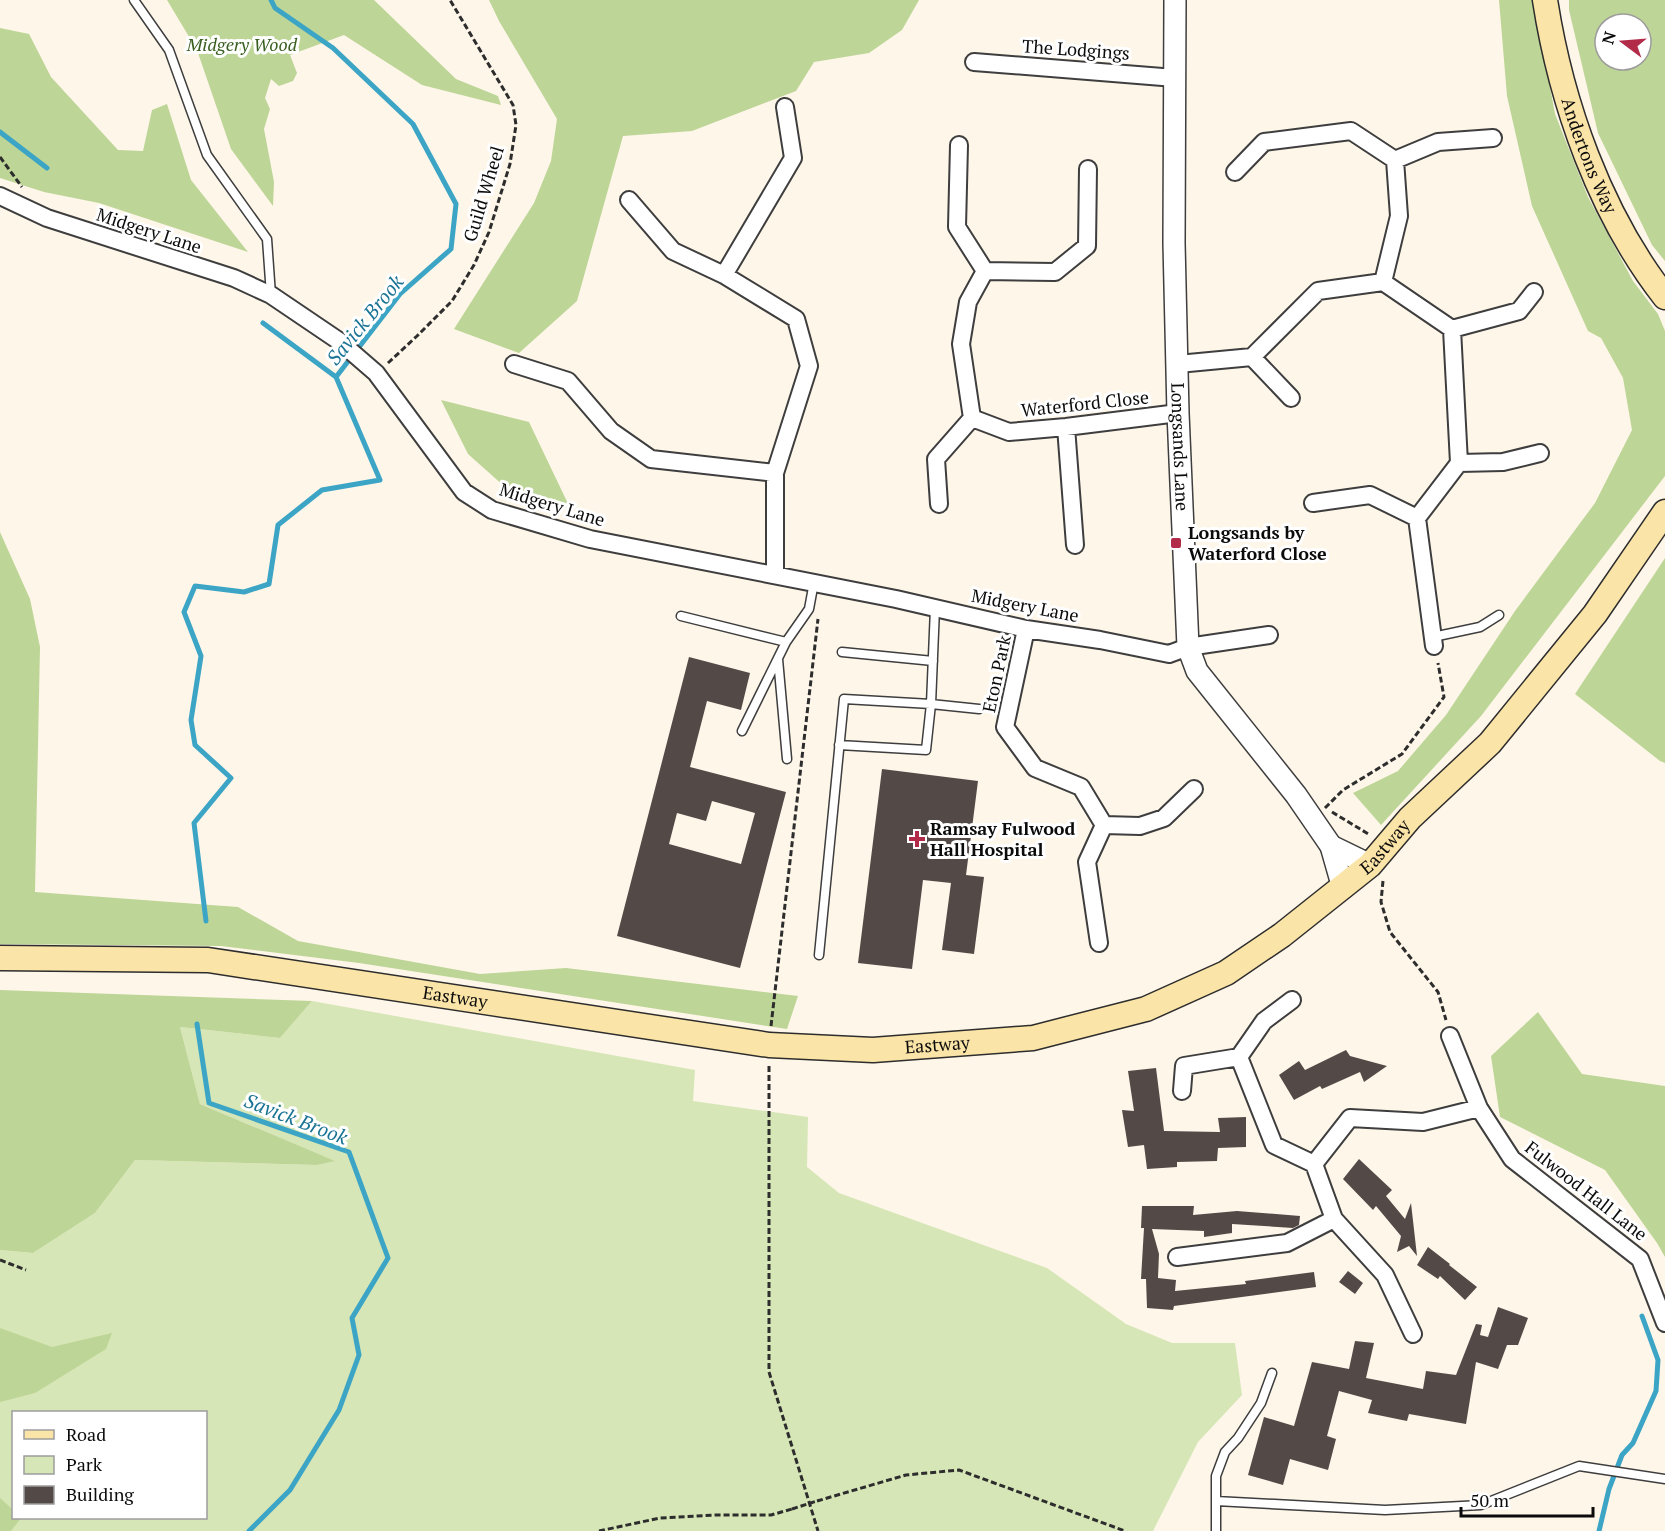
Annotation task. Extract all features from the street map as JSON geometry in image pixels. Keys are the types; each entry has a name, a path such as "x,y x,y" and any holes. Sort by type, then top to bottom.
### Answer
{"main road":[{"name":"Andertons Way","path":"1545,0 1551,39 1567,100 1586,153 1606,200 1629,243 1665,297"},
{"name":"Eastway","path":"0,958 208,960 769,1045 873,1050 1033,1038 1146,1009 1226,973 1282,935 1342,888 1376,873 1410,818 1490,743 1595,614 1665,512"}],"street":[{"name":"Longsands Lane","path":"1175,0 1174,243 1178,413 1188,647 1197,671 1296,795 1331,846 1342,888"},
{"name":"The Lodgings","path":"974,62 1175,78"},
{"path":"723,275 793,158 785,107"},
{"path":"1234,172 1264,142 1351,131 1395,160"},
{"path":"1395,160 1438,142 1493,138"},
{"path":"959,145 957,227 985,271"},
{"path":"1383,282 1399,216 1395,160"},
{"path":"985,271 1055,272 1087,246 1088,169"},
{"name":"Midgery Lane","path":"0,196 46,218 234,278 271,295 339,341 372,369 464,492 492,510 590,539 814,582 1026,629 1100,640 1169,654 1188,647 1269,635"},
{"path":"628,200 673,250 723,275 796,319 808,366 775,473 775,575"},
{"path":"939,504 936,459 972,418 961,345 968,302 985,271"},
{"path":"1178,364 1252,357 1318,291 1383,282 1452,329 1519,311 1534,292"},
{"path":"1434,641 1417,518 1459,463 1452,329"},
{"path":"1252,357 1291,398"},
{"path":"514,364 568,381 611,432 651,459 775,473"},
{"name":"Waterford Close","path":"972,418 1009,432 1178,413"},
{"path":"1066,427 1075,545"},
{"path":"1459,463 1503,462 1540,453"},
{"path":"1313,503 1370,495 1417,518"},
{"name":"Eton Park","path":"1026,629 1005,727 1035,768 1081,787 1104,825"},
{"path":"1099,943 1088,862 1104,825 1140,826 1164,818 1194,789"},
{"name":"Longsands Lane","path":"1331,846 1376,873"},
{"path":"1182,1091 1184,1066 1239,1058 1264,1021 1292,1000"},
{"name":"Fulwood Hall Lane","path":"1450,1036 1479,1108 1512,1159 1640,1259 1665,1323"},
{"path":"1239,1058 1274,1145 1314,1164 1334,1219 1385,1275 1413,1334"},
{"path":"1314,1164 1350,1118 1423,1122 1479,1108"},
{"path":"1177,1257 1287,1243 1334,1219"}],"lane":[{"path":"134,0 169,50 207,155 267,239 271,295"},
{"path":"742,731 786,642 809,609 814,582"},
{"path":"839,745 926,750 931,704 935,608"},
{"path":"1434,641 1480,627 1499,615"},
{"path":"681,616 786,642"},
{"path":"842,652 933,661"},
{"path":"778,659 787,759"},
{"path":"819,955 844,699 979,709"},
{"path":"1216,1531 1216,1476 1225,1452 1243,1431 1261,1403 1272,1373"},
{"path":"1216,1501 1385,1510 1481,1506 1580,1466 1665,1479"}],"path":[{"name":"Guild Wheel","path":"372,369 417,336 452,301 474,265 489,232 510,164 516,125 513,105 450,0"},
{"path":"1372,836 1325,808 1343,790 1402,754 1444,697 1434,641"},
{"path":"1376,873 1381,902 1390,932 1438,992 1450,1036"},
{"path":"0,1260 26,1270"},
{"path":"599,1531 660,1518 771,1515 906,1474 959,1470 1125,1531"}],"green space":[{"name":"Midgery Wood","path":"167,0 374,0 456,79 498,96 501,105 422,85 344,35 290,55 297,73 293,81 279,86 271,79 265,98 270,109 264,129 274,182 273,206 231,149 197,50"},
{"path":"489,0 919,0 902,30 869,53 814,62 796,91 692,131 623,136 577,301 519,353 454,329 534,203 551,161 557,119"},
{"path":"1499,0 1534,0 1555,114 1588,197 1633,281 1658,314 1665,331 1665,476 1481,716 1381,825 1353,793 1398,771 1446,715 1515,611 1595,503 1632,430 1623,378 1601,338 1588,331 1532,206 1507,96"},
{"path":"1569,0 1665,0 1665,261 1652,245 1598,133 1569,10"},
{"path":"0,28 29,34 51,77 118,150 143,151 152,110 167,104 191,180 248,252 99,203 44,192 0,178"},
{"path":"441,400 529,422 571,510 505,487 468,454"},
{"path":"0,532 30,599 40,647 35,892 238,907 298,941 480,974 566,968 798,996 787,1029 359,963 221,946 0,944"},
{"path":"1665,558 1665,763 1575,694"},
{"path":"0,990 312,1001 280,1038 180,1027 200,1104 335,1161 317,1165 135,1160 95,1213 33,1253 0,1250"},
{"path":"312,1001 695,1070 693,1101 808,1117 807,1167 839,1193 1047,1268 1126,1324 1172,1343 1235,1343 1242,1395 1198,1442 1153,1531 0,1531 0,1250 33,1253 95,1213 135,1160 317,1165 334,1161 200,1104 180,1027 280,1038"},
{"path":"1538,1012 1582,1074 1665,1086 1665,1257 1605,1170 1500,1117 1491,1056"},
{"path":"0,1328 52,1347 112,1333 106,1349 35,1393 0,1402"},
{"path":"0,1498 12,1509 12,1519 20,1519 11,1531 0,1531"}],"building":[{"path":"689,657 750,673 741,710 707,701 690,767 786,792 740,968 617,936","holes":["712,801 755,813 741,864 669,844 677,813 706,821"]},
{"path":"882,769 978,781 966,875 984,877 974,954 942,950 951,883 923,880 912,969 858,963"},
{"path":"1346,1050 1350,1056 1387,1066 1364,1082 1360,1072 1322,1089 1320,1086 1294,1100 1279,1075 1299,1061 1305,1070"},
{"path":"1156,1068 1164,1131 1220,1132 1218,1118 1246,1117 1246,1147 1218,1148 1217,1161 1177,1162 1177,1167 1147,1169 1144,1145 1128,1147 1122,1110 1134,1111 1128,1071"},
{"path":"1359,1159 1392,1190 1386,1196 1405,1219 1411,1203 1417,1256 1409,1246 1397,1252 1401,1236 1376,1206 1373,1210 1343,1179"},
{"path":"1142,1206 1194,1206 1193,1215 1237,1211 1300,1216 1299,1225 1293,1228 1232,1224 1232,1233 1204,1237 1204,1231 1152,1229 1159,1254 1158,1278 1176,1280 1175,1291 1246,1284 1245,1281 1314,1272 1316,1287 1174,1306 1173,1310 1147,1308 1146,1279 1141,1279 1144,1228 1141,1228"},
{"path":"1428,1247 1477,1287 1465,1300 1440,1276 1438,1279 1417,1265"},
{"path":"1348,1271 1363,1283 1355,1294 1339,1282"},
{"path":"1498,1307 1528,1318 1518,1345 1507,1345 1498,1369 1476,1362 1466,1424 1409,1414 1407,1421 1368,1413 1372,1400 1339,1391 1327,1436 1336,1439 1328,1470 1290,1459 1283,1485 1248,1475 1264,1417 1294,1426 1312,1362 1349,1369 1355,1341 1374,1343 1366,1378 1423,1389 1426,1371 1456,1375 1476,1324 1482,1325 1480,1335 1488,1337"}],"waterway":[{"name":"Savick Brook","path":"206,921 194,823 231,778 195,745 191,720 201,656 184,612 195,586 244,592 269,584 278,525 322,490 380,480 336,377 400,294 451,249 456,204 413,124 333,48 275,8 271,0"},
{"path":"0,132 47,168"},
{"path":"263,323 336,377"},
{"name":"Savick Brook","path":"197,1024 209,1103 349,1152 388,1258 352,1318 359,1355 339,1410 290,1490 249,1531"},
{"path":"1599,1531 1609,1489 1622,1455 1633,1443 1656,1391 1658,1360 1642,1316"}],"place":[{"name":"Longsands by Waterford Close","path":"1176,543"},
{"name":"Ramsay Fulwood Hall Hospital","path":"917,839"}]}
